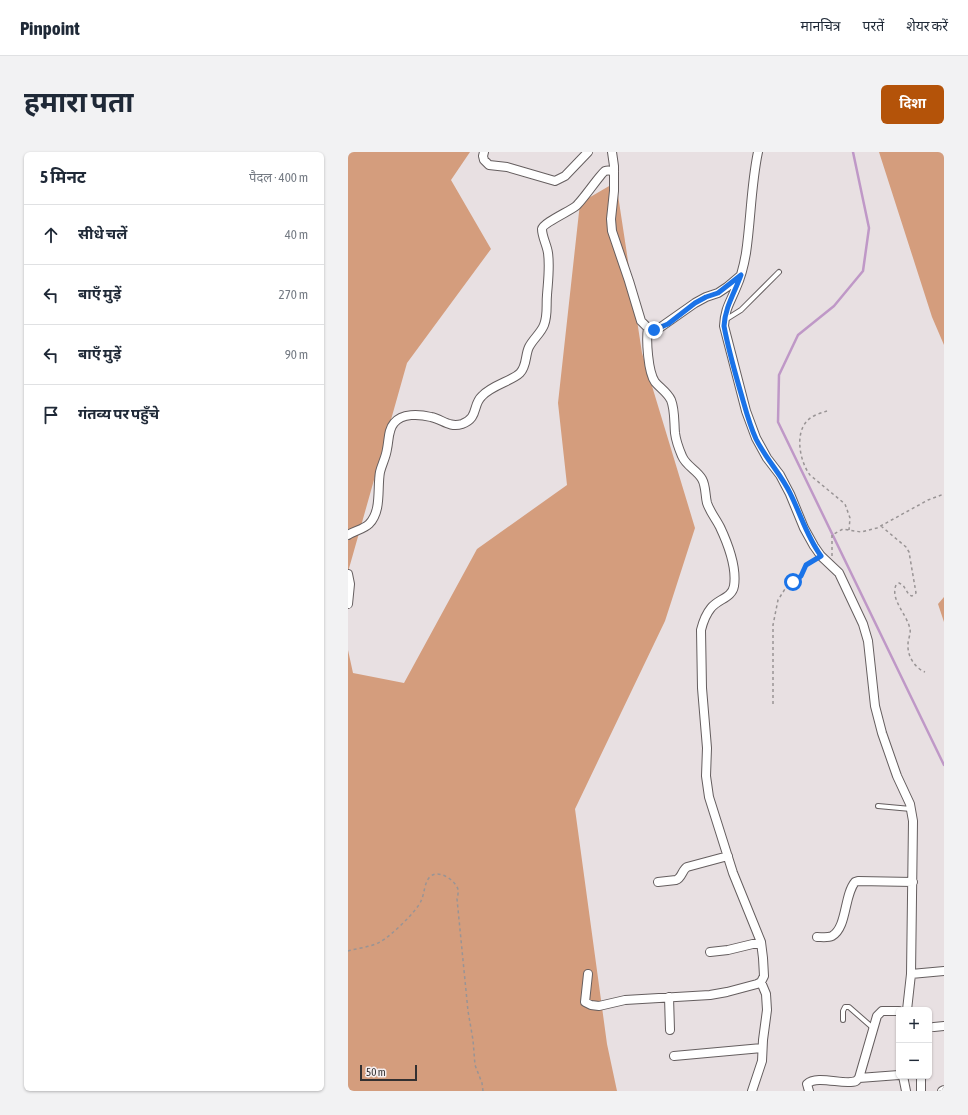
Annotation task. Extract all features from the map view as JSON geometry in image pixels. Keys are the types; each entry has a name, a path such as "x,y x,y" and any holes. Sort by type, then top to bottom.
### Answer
{"street":[{"path":"484,152 484,160 489,164 506,167 556,182 565,176 588,152"},
{"path":"612,152 614,172 614,191 611,219 612,231 641,321 644,326 652,330 658,329 695,303 718,293 741,275"},
{"path":"758,152 746,253 741,275 728,305 724,320 726,338 746,411 756,438 787,488 804,528 814,546 821,556 831,564 842,579 863,624 868,642 875,706 882,733 911,809 913,821 911,974 907,1007"},
{"path":"348,535 368,525 376,514 381,470 387,449 390,429 398,419 409,415 431,417 450,425 463,423 471,419 474,415 478,402 483,394 496,385 517,375 522,370 529,346 543,328 546,318 549,262 543,226 569,212 577,205 604,172 614,172"},
{"path":"648,328 646,340 652,376 672,402 675,433 683,457 686,463 703,481 707,502 720,528 732,560 734,582 732,591 729,595 710,608 701,630 702,688 707,748 706,776 709,797 738,886 761,942 764,973 761,982 768,1001 762,1048 762,1061 752,1091"},
{"path":"348,574 350,584 348,604"},
{"path":"658,882 679,879 687,867 728,856"},
{"path":"817,937 830,937 836,933 842,920 850,889 855,882 913,882"},
{"path":"710,952 728,950 761,942"},
{"path":"911,974 944,971"},
{"path":"588,974 585,1003 599,1006 625,1000 728,992 761,982"},
{"path":"669,997 670,1030"},
{"path":"809,1091 807,1084 811,1081 836,1080 853,1083 856,1081 859,1078 877,1016 882,1011 896,1010"},
{"path":"934,1027 944,1026"},
{"path":"674,1056 762,1048"},
{"path":"859,1078 896,1075"},
{"path":"904,1079 906,1091"},
{"path":"921,1079 921,1091"}],"lane":[{"path":"724,320 741,310 779,272"},
{"path":"878,806 911,809"},
{"path":"843,1020 844,1009 845,1007 849,1007 873,1028"}],"path":[{"path":"828,411 811,418 806,422 801,431 799,440 800,448 810,475 845,504 850,518 849,530"},
{"path":"831,564 832,534 843,529 867,531 881,526 928,500 944,494"},
{"path":"881,526 906,546 909,552 917,592 911,596 903,585 899,583 895,588 896,597 910,628 908,646 909,653 914,664 925,672"},
{"path":"773,704 773,625 778,600 784,589 801,576 806,565 821,556"},
{"path":"348,951 380,942 389,936 416,909 422,900 428,879 433,874 441,874 455,884 458,890 457,899 475,1065 483,1091"}],"shaded area":[{"path":"348,152 470,152 451,180 491,249 407,363 348,572"},
{"path":"879,152 944,152 944,345 932,317"},
{"path":"616,182 642,353 695,528 665,621 575,809 607,1044 617,1091 348,1091 348,650 353,673 404,683 477,549 567,485 558,403 580,203"},
{"path":"944,597 944,622 938,604"}],"waterway":[{"path":"853,152 869,228 863,271 834,306 798,335 779,375 778,422 944,765"}],"route":[{"path":"654,330 668,324 695,303 718,293 741,275 724,316 726,338 734,370 746,411 756,438 767,458 780,475 790,494 804,528 821,556 806,565 801,576 793,582"}]}
